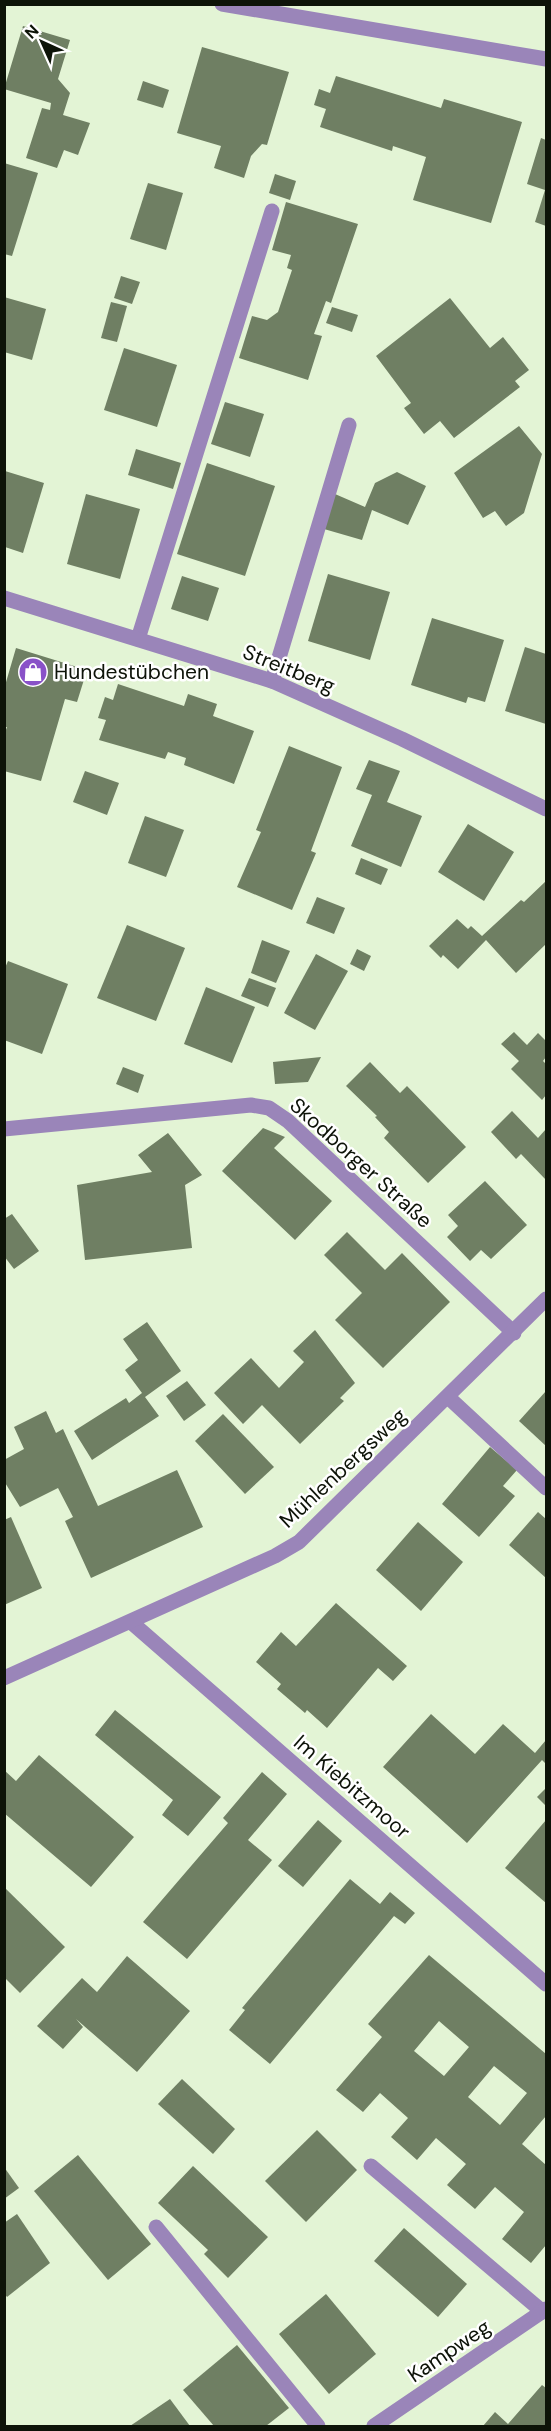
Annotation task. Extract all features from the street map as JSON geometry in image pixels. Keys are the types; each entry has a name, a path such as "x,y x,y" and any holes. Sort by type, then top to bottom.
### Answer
{"street":[{"path":"222,4 546,59"},
{"path":"138,639 272,211"},
{"path":"272,681 349,425"},
{"name":"Streitberg","path":"4,598 272,681 402,739 546,809"},
{"name":"Skodborger Straße","path":"4,1129 251,1105 269,1108 288,1121 514,1333"},
{"name":"Mühlenbergsweg","path":"4,1678 275,1556 298,1542 514,1333 546,1299"},
{"path":"448,1397 546,1488"},
{"name":"Im Kiebitzmoor","path":"131,1622 546,1984"},
{"path":"371,2166 545,2311"},
{"path":"156,2227 318,2427"},
{"name":"Kampweg","path":"374,2427 545,2311"}],"building":[{"path":"23,26 70,40 58,79 70,93 63,115 90,123 78,155 64,150 57,168 26,158 42,108 50,110 51,103 4,89"},
{"path":"202,47 289,72 267,145 262,144 251,156 244,178 214,168 221,146 177,133"},
{"path":"336,76 441,108 444,99 522,122 491,223 413,200 426,157 393,146 392,151 320,127 326,109 314,105 319,89 330,93"},
{"path":"143,81 169,90 163,108 137,100"},
{"path":"541,138 546,140 546,226 535,222 545,190 527,184"},
{"path":"4,163 38,173 12,256 4,254"},
{"path":"275,174 296,181 290,200 269,193"},
{"path":"148,183 183,193 166,250 130,239"},
{"path":"286,202 358,224 331,303 326,301 314,334 322,336 308,380 239,358 252,316 267,320 278,312 292,270 287,268 291,255 272,250"},
{"path":"121,276 140,282 132,304 114,298"},
{"path":"4,297 46,309 32,360 4,352"},
{"path":"450,298 490,348 503,337 529,370 515,381 520,387 454,438 440,421 424,434 404,408 411,403 376,356"},
{"path":"111,302 127,306 117,342 101,338"},
{"path":"332,307 358,315 352,332 326,323"},
{"path":"124,348 177,365 157,427 104,410"},
{"path":"225,402 264,414 250,457 211,444"},
{"path":"519,426 542,454 524,513 506,526 495,511 483,518 454,473"},
{"path":"136,449 181,463 173,489 128,475"},
{"path":"207,463 275,486 245,576 177,554"},
{"path":"5,471 44,483 23,553 5,547"},
{"path":"397,472 426,486 408,525 372,510 362,540 324,529 335,494 365,507 375,483"},
{"path":"86,494 140,509 120,579 67,564"},
{"path":"328,574 390,592 370,660 308,641"},
{"path":"182,576 219,588 208,621 171,609"},
{"path":"432,618 504,640 485,702 468,697 466,703 411,685"},
{"path":"525,647 546,654 546,724 505,711"},
{"path":"16,648 87,670 77,702 65,699 41,781 4,771 4,735 7,727 4,727 4,689"},
{"path":"118,684 184,706 188,694 217,704 213,716 254,731 234,784 184,765 186,758 168,752 165,759 99,740 106,720 98,718 105,697 113,700"},
{"path":"289,746 342,767 311,851 316,853 292,910 237,887 261,832 256,830"},
{"path":"369,760 400,771 387,802 422,816 401,867 351,846 372,795 356,789"},
{"path":"85,771 119,783 107,815 73,802"},
{"path":"145,816 184,830 166,877 128,863"},
{"path":"468,824 514,852 484,901 438,872"},
{"path":"361,858 388,869 381,885 355,874"},
{"path":"546,881 546,944 516,973 486,940 458,969 443,955 441,958 429,946 457,919 468,929 471,926 482,936 521,900 524,902"},
{"path":"317,897 345,908 334,934 306,923"},
{"path":"127,925 185,948 156,1021 97,998"},
{"path":"262,940 290,951 276,983 251,973"},
{"path":"357,949 371,956 364,971 350,964"},
{"path":"316,954 348,971 315,1030 284,1013"},
{"path":"8,961 68,984 42,1054 4,1040 4,970"},
{"path":"249,978 276,988 268,1007 241,996"},
{"path":"206,987 255,1007 232,1063 184,1044"},
{"path":"514,1032 527,1045 538,1033 546,1041 546,1057 543,1061 546,1064 546,1095 542,1100 511,1069 519,1061 501,1044"},
{"path":"321,1057 308,1082 275,1084 273,1062"},
{"path":"370,1062 400,1093 407,1086 466,1147 428,1183 384,1138 389,1132 375,1117 377,1116 346,1086"},
{"path":"123,1067 144,1075 138,1093 116,1084"},
{"path":"512,1111 538,1138 546,1129 546,1180 521,1154 516,1159 491,1132"},
{"path":"263,1128 285,1137 274,1148 332,1201 295,1240 222,1171"},
{"path":"168,1133 202,1175 185,1185 192,1248 85,1260 77,1185 152,1172 138,1155"},
{"path":"485,1181 527,1225 491,1259 481,1250 470,1261 447,1237 458,1226 448,1215"},
{"path":"12,1214 39,1251 14,1269 4,1256 4,1219"},
{"path":"347,1232 385,1270 402,1253 450,1302 383,1368 335,1320 362,1293 324,1255"},
{"path":"147,1322 181,1371 145,1397 159,1416 92,1460 74,1431 126,1398 129,1403 142,1393 125,1370 138,1360 123,1339"},
{"path":"315,1330 355,1383 340,1398 344,1401 300,1444 262,1405 243,1424 214,1393 251,1358 279,1388 304,1362 293,1351"},
{"path":"187,1381 206,1405 184,1421 166,1396"},
{"path":"546,1391 546,1446 519,1421"},
{"path":"46,1411 56,1433 63,1429 98,1506 177,1470 203,1527 91,1578 65,1521 73,1517 58,1488 20,1507 4,1481 4,1460 24,1449 14,1427"},
{"path":"223,1414 274,1467 245,1494 195,1441"},
{"path":"490,1447 517,1470 503,1486 515,1496 479,1537 442,1504"},
{"path":"538,1512 546,1519 546,1578 509,1545"},
{"path":"11,1517 42,1588 4,1605 4,1520"},
{"path":"418,1522 463,1562 421,1611 376,1570"},
{"path":"336,1603 407,1666 393,1681 378,1668 327,1728 307,1710 305,1713 277,1689 281,1684 256,1662 281,1632 296,1646"},
{"path":"115,1710 221,1797 188,1836 162,1815 173,1800 95,1735"},
{"path":"431,1714 475,1754 503,1724 535,1753 546,1740 546,1764 542,1760 467,1843 383,1767"},
{"path":"39,1755 134,1837 91,1887 4,1813 4,1770 16,1781"},
{"path":"262,1772 287,1794 248,1840 272,1860 187,1959 143,1922 228,1823 223,1818"},
{"path":"546,1788 546,1806 537,1797"},
{"path":"318,1820 342,1841 303,1887 278,1866"},
{"path":"546,1820 546,1903 505,1868"},
{"path":"350,1879 380,1904 390,1892 415,1913 405,1924 394,1916 270,2064 229,2030 245,2010 242,2008"},
{"path":"4,1887 65,1947 20,1993 4,1977"},
{"path":"429,1955 546,2054 546,2116 522,2144 546,2165 546,2245 531,2263 502,2239 524,2212 495,2187 475,2209 447,2185 466,2164 436,2138 417,2160 391,2137 408,2118 380,2093 363,2112 336,2090 382,2037 368,2024","holes":["439,2021 469,2047 444,2076 414,2051","494,2066 527,2093 500,2125 468,2097"]},
{"path":"127,1956 190,2011 137,2072 76,2019 83,2027 63,2049 37,2026 82,1978 97,1992"},
{"path":"182,2079 235,2129 213,2154 158,2104"},
{"path":"317,2130 357,2170 306,2222 265,2181"},
{"path":"78,2155 151,2244 108,2280 34,2191"},
{"path":"193,2166 268,2237 228,2278 204,2254 208,2250 158,2203"},
{"path":"4,2167 19,2188 4,2199"},
{"path":"17,2214 50,2263 7,2297 4,2293 4,2223"},
{"path":"404,2228 467,2284 438,2317 374,2261"},
{"path":"326,2294 376,2354 329,2394 279,2334"},
{"path":"237,2345 289,2408 266,2426 214,2426 183,2390"},
{"path":"542,2385 546,2388 546,2426 483,2426 495,2412 508,2424"},
{"path":"170,2399 190,2426 130,2426"}],"place":[{"name":"Hundestübchen","path":"33,672"}]}
